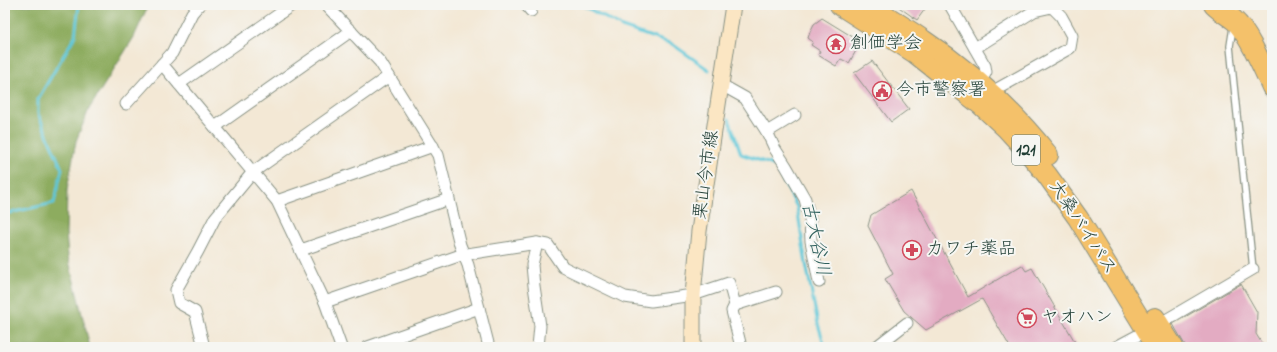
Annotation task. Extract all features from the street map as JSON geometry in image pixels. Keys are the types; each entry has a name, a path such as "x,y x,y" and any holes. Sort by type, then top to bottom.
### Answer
{"highway":[{"name":"大桑バイパス","path":"840,5 915,53 939,61 985,88 1024,126 1060,170 1090,212 1154,334"},
{"name":"大桑バイパス","path":"870,5 924,40 939,61 1028,152 1048,175 1078,218 1154,334 1173,347"},
{"path":"1214,5 1235,9 1245,34 1270,76"}],"main road":[{"name":"栗山今市線","path":"693,347 693,295 699,231 733,5"}],"street":[{"path":"126,104 172,53 192,13 199,5"},
{"path":"179,84 292,5"},
{"path":"326,5 380,62 438,155 460,245 468,265 489,347"},
{"path":"950,5 985,66 985,88 1070,48 1072,36 1061,16 1052,7 1034,11 975,48"},
{"path":"215,127 351,31"},
{"path":"162,64 277,201 325,302 341,347"},
{"path":"204,347 195,312 179,303 176,290 198,252 215,218 253,172 389,76"},
{"path":"720,84 746,98 767,132 774,149 786,166 805,199 810,219 811,241 819,282"},
{"path":"767,132 795,116"},
{"path":"277,201 433,146"},
{"path":"301,250 449,199"},
{"path":"536,243 532,265 540,326 538,347"},
{"path":"325,302 464,254 536,243 548,245 563,267 625,297 651,301 693,295 729,283 735,305 732,311 741,347"},
{"path":"1116,347 1154,334 1253,269"},
{"path":"735,305 776,292"},
{"path":"368,347 479,308"},
{"path":"876,347 907,323"}],"lane":[{"path":"1235,9 1230,46 1253,269"}],"green space":[{"path":"5,5 146,5 147,8 134,37 89,109 76,141 67,190 66,233 68,257 90,347 5,347"}],"building":[{"path":"896,5 920,5 925,9 917,20"},
{"name":"創価学会","path":"822,18 861,42 849,63 841,59 836,66 818,55 820,51 811,45 813,42 808,38 810,32 814,24"},
{"name":"今市警察署","path":"872,61 909,109 891,122 854,73"},
{"name":"カワチ薬品","path":"911,191 968,297 1022,265 1026,271 1032,268 1078,347 1010,347 982,299 926,330 904,311 885,279 893,274 868,226 871,215"},
{"path":"1241,284 1257,312 1256,334 1264,347 1186,347 1173,324"}],"waterway":[{"path":"5,214 54,203 62,169 38,114 38,99 75,36 79,5"},
{"name":"古大谷川","path":"582,5 622,27 672,44 709,70"},
{"name":"古大谷川","path":"729,119 741,154 776,166 797,207 806,264 818,324 825,347"}],"place":[{"name":"創価学会","path":"836,44"},
{"name":"今市警察署","path":"882,91"},
{"name":"カワチ薬品","path":"912,250"},
{"name":"ヤオハン","path":"1027,318"}]}
